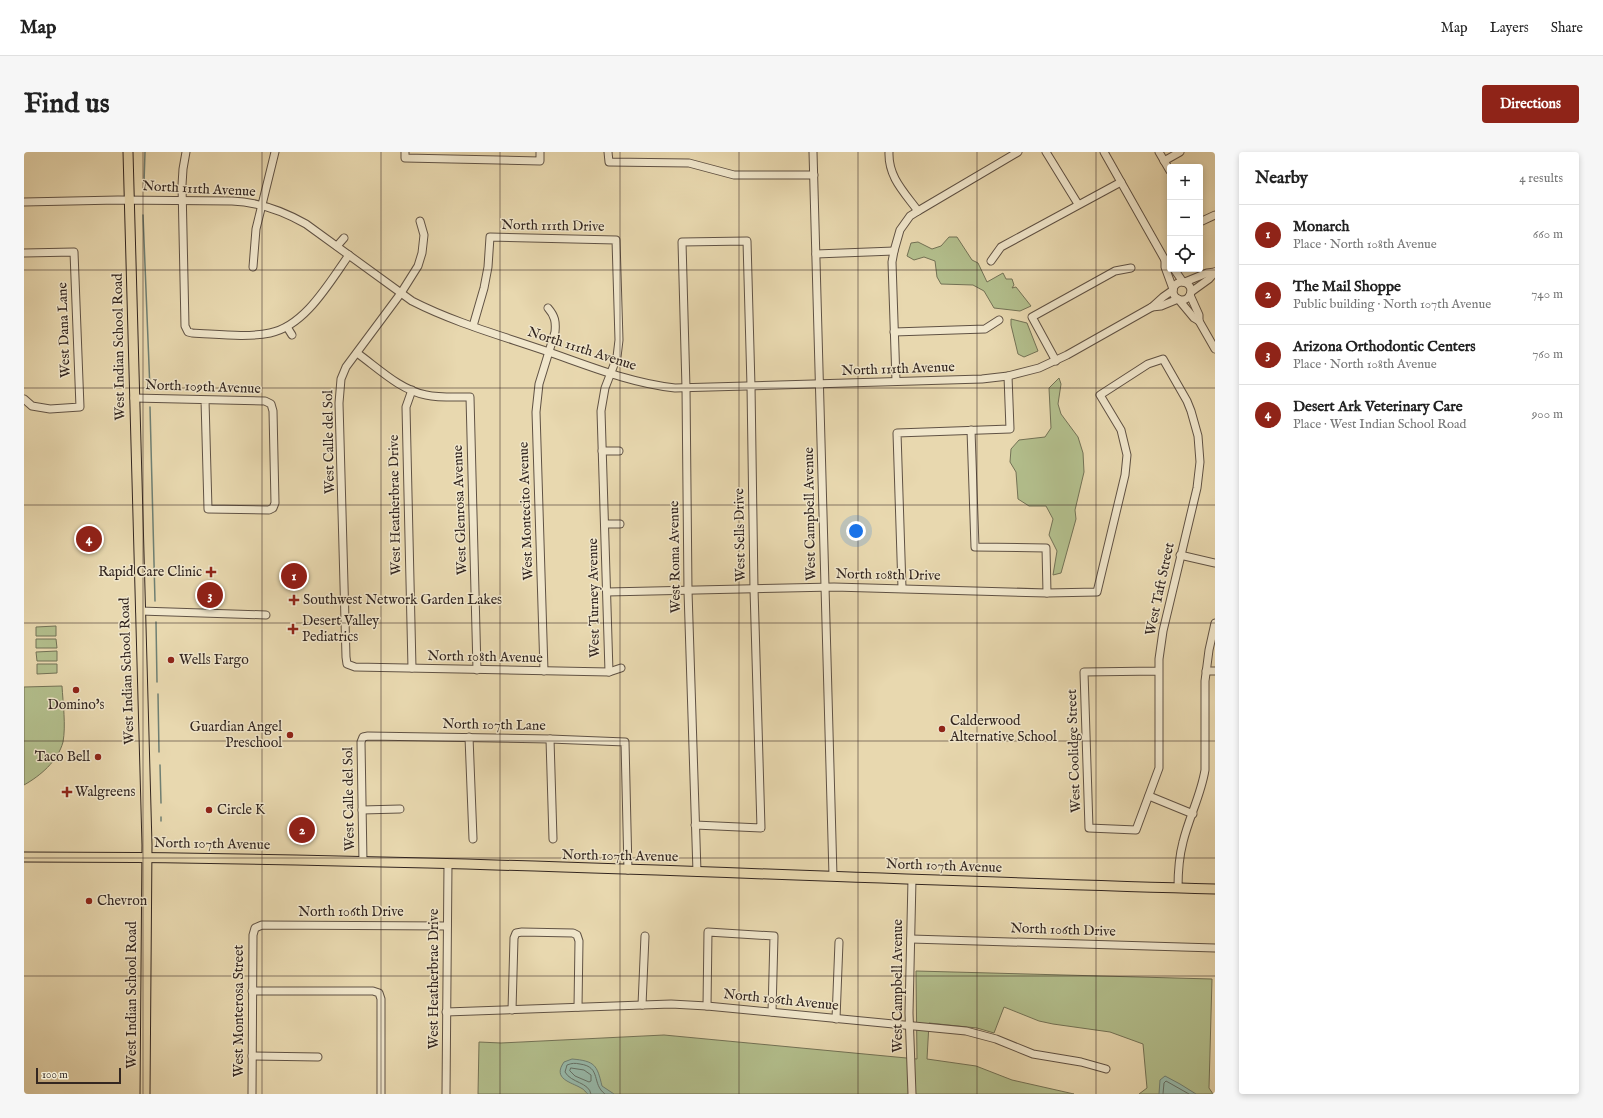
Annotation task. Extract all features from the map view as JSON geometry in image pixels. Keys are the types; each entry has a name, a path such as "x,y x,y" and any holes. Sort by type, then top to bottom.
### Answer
{"main road":[{"name":"West Indian School Road","path":"128,152 146,857 145,1094"},
{"name":"North 107th Avenue","path":"24,857 146,857 448,864 1215,890"}],"street":[{"path":"186,152 182,173 182,200 185,326 188,332 259,334 270,333 287,327 296,322 306,312 349,255"},
{"path":"253,268 254,240 261,205 275,152"},
{"path":"405,155 540,161 540,152"},
{"path":"608,152 609,162 689,163 734,175 814,175"},
{"name":"West Campbell Avenue","path":"813,152 833,876"},
{"path":"889,152 889,162 893,177 918,211"},
{"path":"896,381 892,262 900,230 905,222 918,211 1018,152"},
{"path":"1046,152 1078,204"},
{"path":"1104,152 1167,262 1164,267 1175,296 1194,318 1199,321"},
{"path":"1159,152 1167,166"},
{"path":"1164,160 1180,152"},
{"path":"991,262 1001,247 1121,182"},
{"name":"North 111th Avenue","path":"24,202 182,200 240,202 261,205 280,211 297,219 337,246 412,301 426,308 611,374 662,386 686,388 982,379 1008,376 1039,368 1056,361 1152,307 1173,289"},
{"path":"1203,221 1215,215"},
{"name":"West Calle del Sol","path":"348,664 346,657 341,379 346,367 401,293 418,266 422,253 424,235 420,220"},
{"name":"North 111th Drive","path":"473,326 485,283 490,237 616,240"},
{"path":"337,246 344,238"},
{"name":"West Turney Avenue","path":"609,672 602,411 605,388 617,357 620,340 616,240"},
{"name":"West Roma Avenue","path":"697,872 688,591 686,388 682,242 747,241"},
{"name":"West Sells Drive","path":"695,825 761,828 754,589 747,241"},
{"name":"West Dana Lane","path":"24,253 74,252 80,407 50,409 32,406 24,399"},
{"path":"816,254 894,252"},
{"path":"1056,361 1032,317 1115,271 1131,268"},
{"path":"1176,272 1184,282 1190,286 1190,294 1199,315 1199,321 1215,350"},
{"path":"1173,289 1176,284 1206,273 1215,272"},
{"path":"1179,299 1186,299 1215,272"},
{"name":"North 111th Avenue","path":"1152,307 1161,306 1179,299"},
{"name":"West Montecito Avenue","path":"544,671 536,412 539,384 556,323 554,314 548,308"},
{"path":"894,332 985,328 999,320"},
{"path":"287,327 292,335"},
{"path":"357,353 396,382 412,390"},
{"name":"West Taft Street","path":"1097,592 1125,475 1127,455 1121,430 1100,395 1148,364 1163,359 1189,406 1196,423 1200,450 1200,462 1197,488 1163,631 1158,671 1159,758 1156,777 1136,830"},
{"path":"902,588 897,433 1010,429 1008,376"},
{"name":"West Glenrosa Avenue","path":"412,390 427,395 470,397 477,670"},
{"name":"West Heatherbrae Drive","path":"412,390 406,407 412,668"},
{"name":"North 109th Avenue","path":"134,398 265,401 271,404 273,411 275,503 273,508 269,510 208,509 205,400"},
{"path":"971,430 975,547 1046,548 1047,593"},
{"path":"602,451 619,451"},
{"name":"West Turney Avenue","path":"605,524 620,524"},
{"path":"1180,555 1215,562"},
{"name":"North 108th Drive","path":"607,592 824,587 1047,593 1097,592"},
{"path":"140,611 266,615"},
{"path":"1178,888 1182,847 1203,784 1206,762 1204,712 1206,671 1215,623"},
{"name":"North 108th Avenue","path":"348,664 354,667 609,672 621,668"},
{"name":"West Coolidge Street","path":"1136,830 1089,828 1084,672 1158,671"},
{"path":"1206,671 1215,671"},
{"name":"West Calle del Sol","path":"363,737 361,742 363,862"},
{"name":"North 107th Lane","path":"363,737 469,737 625,742 628,870"},
{"path":"469,737 473,839"},
{"path":"550,739 553,839"},
{"path":"1149,796 1193,814"},
{"path":"362,810 400,809"},
{"name":"West Heatherbrae Drive","path":"446,1094 448,864"},
{"name":"West Campbell Avenue","path":"912,879 909,1025 912,1094"},
{"name":"North 106th Drive","path":"255,928 262,925 447,926"},
{"name":"West Monterosa Street","path":"252,1094 253,935 255,928"},
{"path":"512,1010 514,938 516,933 522,932 572,933 577,935 579,940 578,1007"},
{"path":"707,1006 708,932 774,936 772,1012"},
{"path":"642,1005 645,936"},
{"name":"North 106th Drive","path":"911,939 1215,948"},
{"path":"836,1018 839,942"},
{"path":"252,991 373,991 380,993 382,999 381,1094"},
{"name":"North 106th Avenue","path":"446,1012 671,1004 707,1006 909,1025 982,1034 1034,1054 1081,1062 1106,1069"},
{"path":"252,1056 318,1057"}],"green space":[{"path":"949,237 957,237 972,260 978,263 987,282 1003,273 1006,279 1012,279 1014,285 1012,288 1016,287 1031,306 1020,311 994,308 984,291 973,285 941,284 937,277 935,261 924,257 914,260 907,256 911,243 918,242 932,249 941,246"},
{"path":"1011,319 1027,323 1038,351 1024,357 1018,354"},
{"path":"1059,378 1061,384 1058,404 1061,414 1078,437 1083,453 1084,472 1075,510 1076,519 1061,573 1053,575 1057,551 1049,535 1053,519 1046,506 1029,506 1018,499 1016,472 1010,462 1011,449 1019,440 1045,437 1051,428 1049,388"},
{"path":"56,626 56,636 36,636 36,627"},
{"path":"36,639 56,639 57,648 36,648"},
{"path":"57,651 57,661 37,661 36,652"},
{"path":"37,664 57,664 57,673 37,674"},
{"path":"62,686 64,729 61,749 48,767 24,785 24,687"},
{"path":"916,971 1212,979 1209,1088 1213,1094 1139,1094 1147,1088 1143,1044 1110,1032 1039,1021 1004,1007 994,1033 977,1028 929,1023 927,1059 976,1066 1012,1080 1074,1094 478,1094 479,1042 501,1043 664,1035 917,1059"}],"water":[{"path":"572,1059 586,1061 594,1065 602,1086 614,1094 588,1094 564,1079 561,1076 561,1068 564,1062"},
{"path":"1165,1076 1196,1094 1159,1094 1160,1080"}],"waterway":[{"path":"144,183 145,152"},
{"path":"143,215 150,390"},
{"path":"150,407 155,601"},
{"path":"156,622 157,682"},
{"path":"158,694 159,752"},
{"path":"160,765 161,803"}],"place":[{"name":"Desert Ark Veterinary Care","path":"89,539"},
{"name":"Rapid Care Clinic","path":"211,572"},
{"name":"Monarch","path":"294,576"},
{"name":"Arizona Orthodontic Centers","path":"210,595"},
{"name":"Southwest Network Garden Lakes","path":"294,600"},
{"name":"Desert Valley Pediatrics","path":"293,629"},
{"name":"Wells Fargo","path":"171,660"},
{"name":"Domino's","path":"76,690"},
{"name":"Calderwood Alternative School","path":"942,729"},
{"name":"Guardian Angel Preschool","path":"290,735"},
{"name":"Taco Bell","path":"98,757"},
{"name":"Walgreens","path":"67,792"},
{"name":"Circle K","path":"209,810"},
{"name":"The Mail Shoppe","path":"302,830"},
{"name":"Chevron","path":"89,901"}]}
